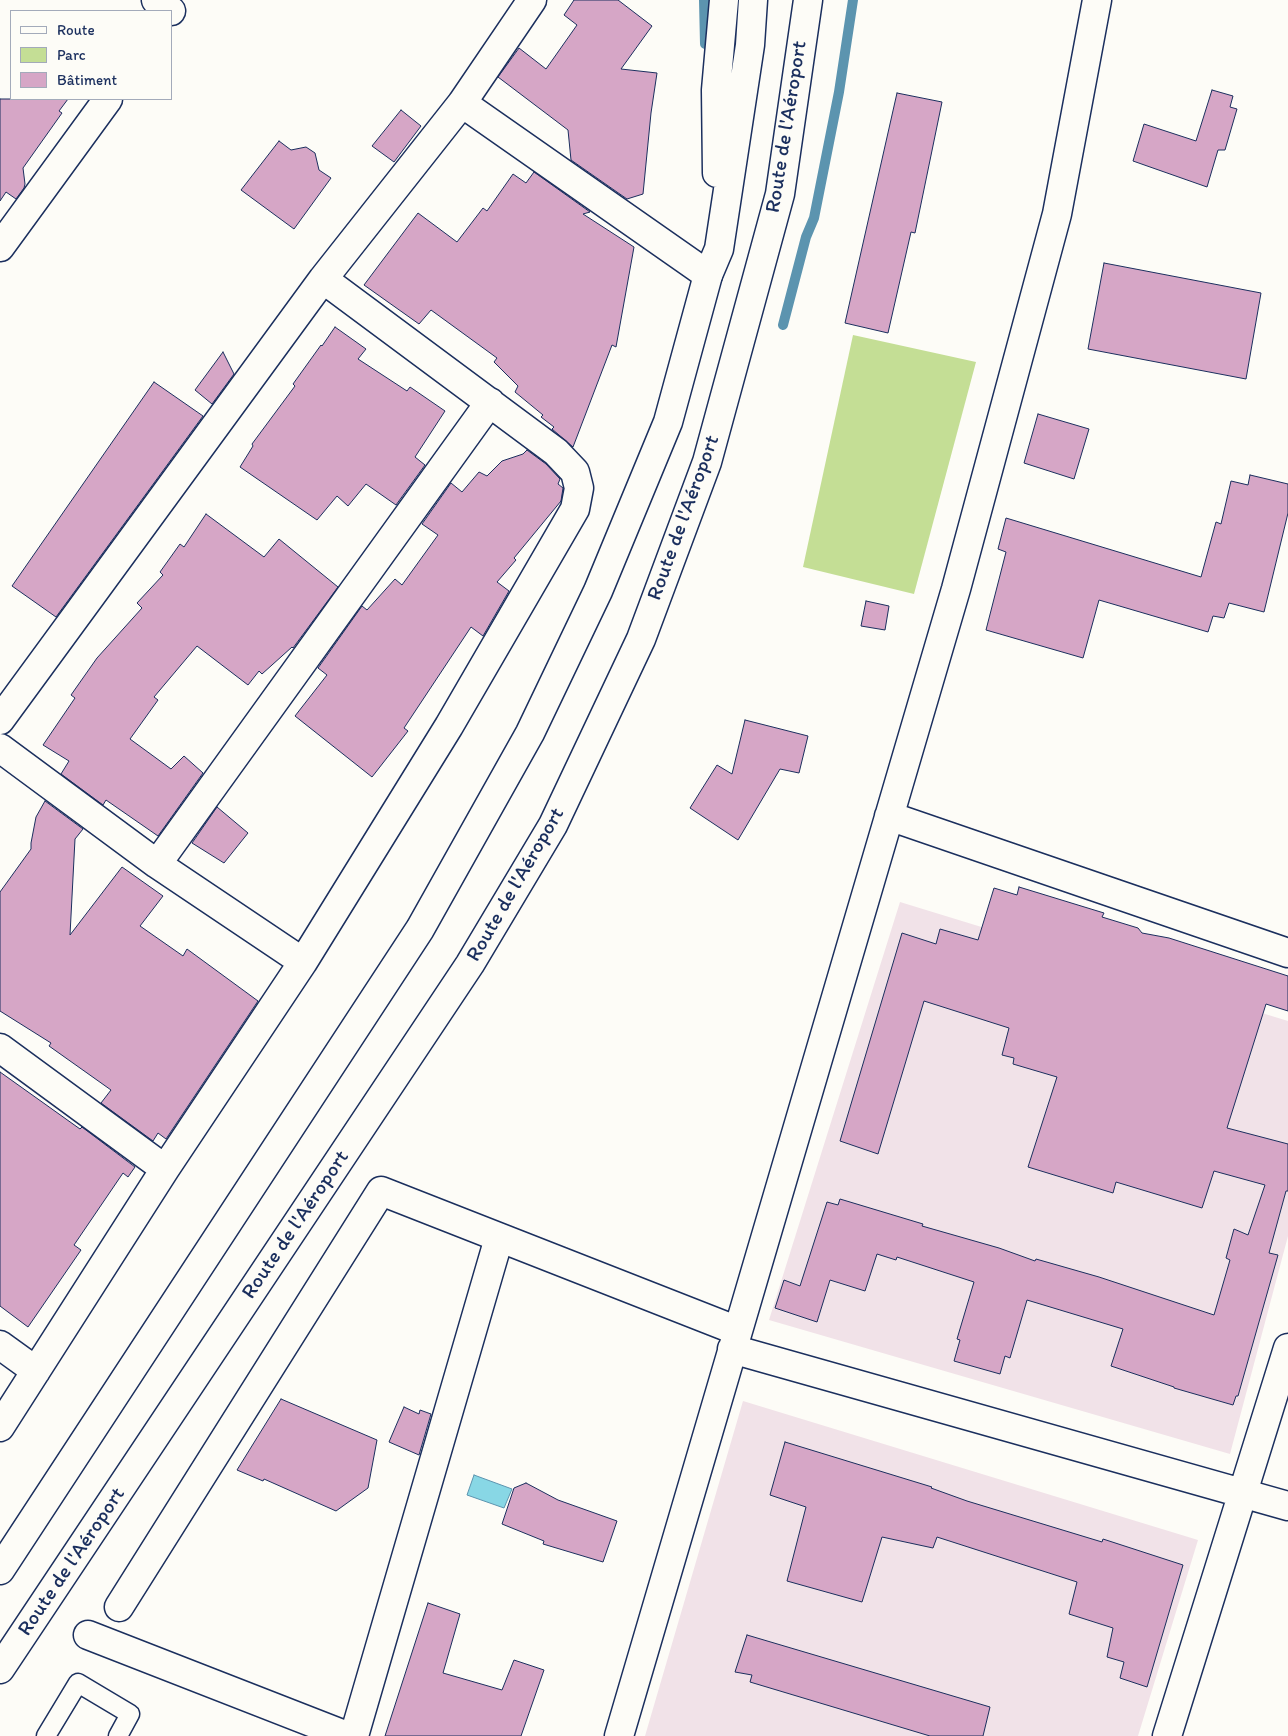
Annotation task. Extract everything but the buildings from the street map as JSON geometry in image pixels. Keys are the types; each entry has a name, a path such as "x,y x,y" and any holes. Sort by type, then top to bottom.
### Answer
{"main road":[{"path":"156,0 170,10"},
{"path":"172,10 180,0"},
{"path":"0,720 323,279 462,103 532,0"},
{"path":"719,249 716,90 724,0"},
{"path":"0,1570 420,929 530,734 598,591 668,422 708,275 719,249 750,45 753,0"},
{"name":"Route de l'Aéroport","path":"0,1669 470,964 553,825 641,639 707,462 780,194 808,0"},
{"path":"619,1736 956,589 1057,214 1097,0"},
{"path":"0,247 107,100"},
{"path":"462,103 708,275"},
{"path":"0,1427 165,1169 303,962 449,726 575,509 579,488 575,472 556,452 323,279"},
{"path":"157,864 490,402"},
{"path":"0,748 157,864 303,962"},
{"path":"889,816 1288,954"},
{"path":"0,1048 165,1169"},
{"path":"119,1607 381,1191 499,1238 735,1340 1288,1506"},
{"path":"354,1736 499,1238"},
{"path":"0,1345 36,1371"},
{"path":"1167,1736 1288,1348"},
{"path":"88,1635 347,1736"}],"lane":[{"path":"46,1736 78,1684 130,1714 118,1736"}],"shaded area":[{"path":"900,902 1288,1021 1288,1236 1230,1454 769,1320"},
{"path":"743,1401 1198,1540 1138,1736 645,1736"}],"green space":[{"path":"853,335 976,362 914,594 803,567"}],"water":[{"path":"474,1475 512,1489 504,1508 467,1495"}],"waterway":[{"path":"704,0 705,44"},
{"path":"783,325 806,237 814,218 839,92 853,0"}]}
